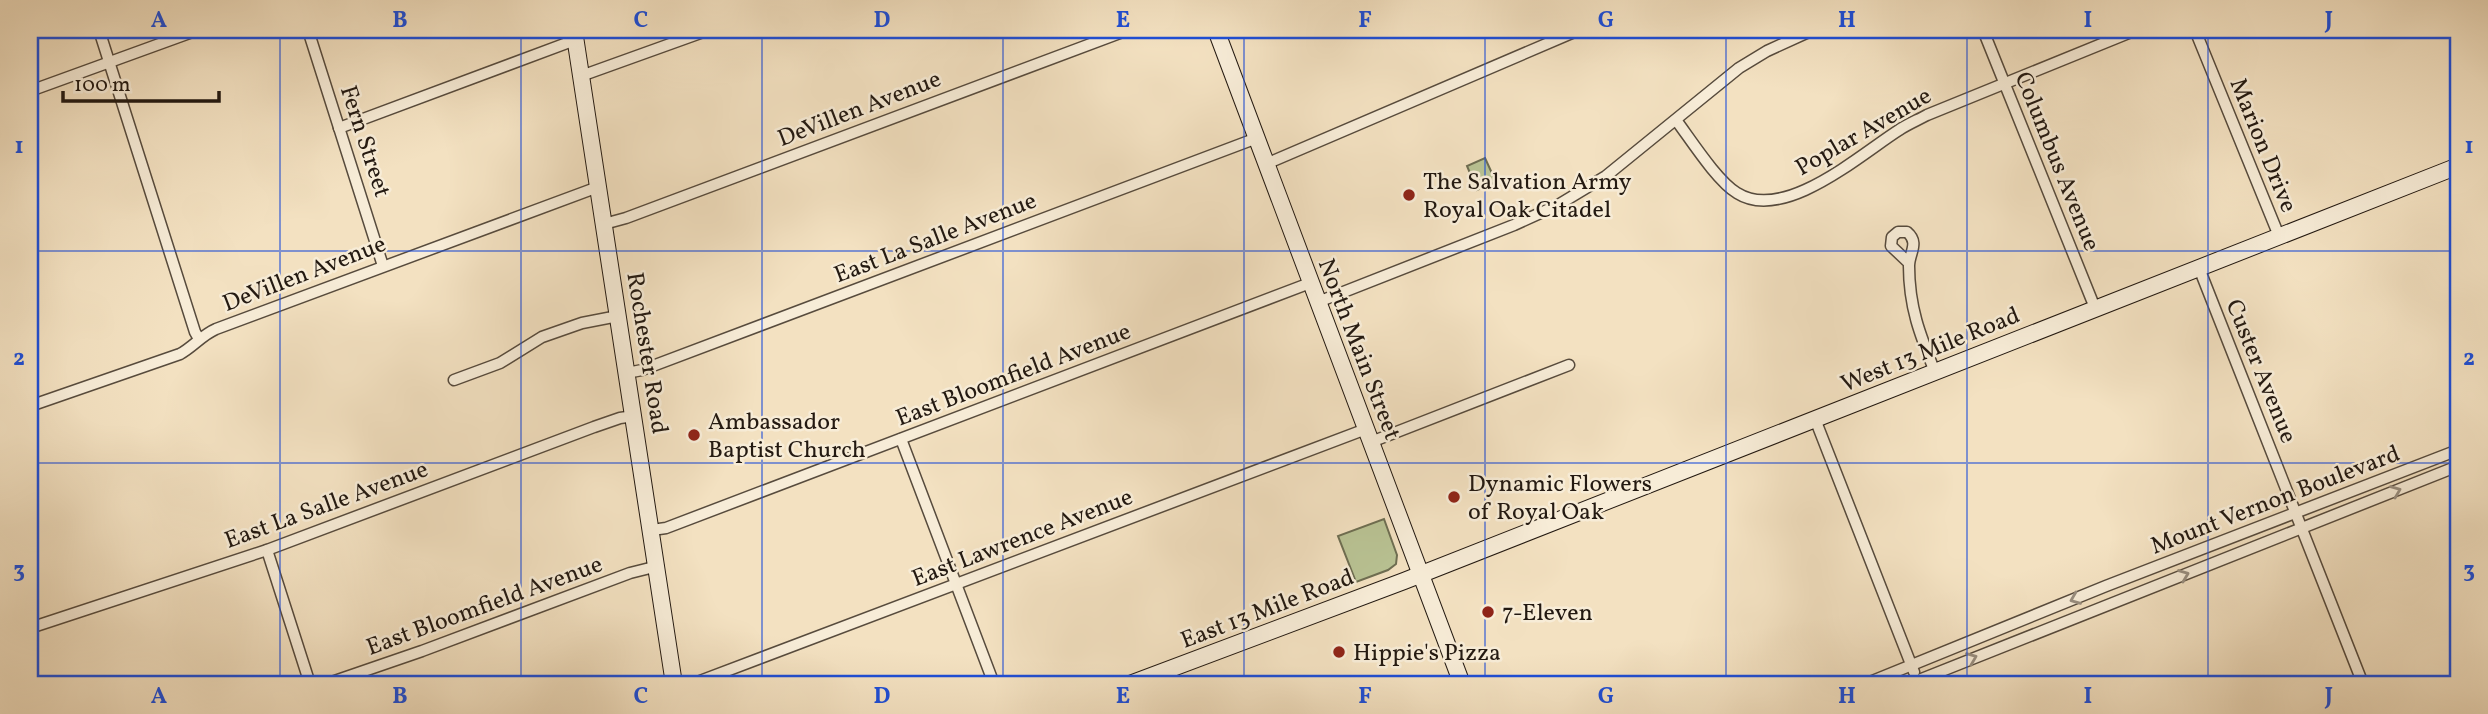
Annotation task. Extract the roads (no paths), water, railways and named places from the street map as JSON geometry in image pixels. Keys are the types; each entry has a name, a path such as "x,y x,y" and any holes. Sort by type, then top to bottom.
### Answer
{"main road":[{"name":"North Main Street","path":"1216,30 1462,684"},
{"name":"Rochester Road","path":"575,35 674,684"},
{"name":"West 13 Mile Road","path":"1419,574 2458,166"},
{"name":"East 13 Mile Road","path":"1130,684 1419,574"}],"street":[{"path":"99,30 199,339"},
{"path":"30,91 198,30"},
{"name":"Fern Street","path":"308,30 383,266"},
{"path":"581,76 709,30"},
{"name":"DeVillen Avenue","path":"604,224 1128,30"},
{"path":"1266,164 1579,30"},
{"path":"1318,302 1558,205 1606,176 1739,68 1767,51 1813,30"},
{"name":"Columbus Avenue","path":"1983,30 2095,309"},
{"name":"Poplar Avenue","path":"1676,120 1730,188 1749,198 1770,200 1794,194 1829,176 1909,124 2136,30"},
{"name":"Marion Drive","path":"2195,30 2279,236"},
{"path":"2455,30 2458,38"},
{"path":"339,128 575,35"},
{"name":"East La Salle Avenue","path":"627,373 642,370 1257,138"},
{"name":"DeVillen Avenue","path":"30,406 180,354 216,329 598,187"},
{"path":"1909,262 1911,307 1935,372"},
{"name":"Custer Avenue","path":"2199,268 2363,684"},
{"name":"East Bloomfield Avenue","path":"652,530 666,528 1310,283"},
{"path":"454,380 500,363 542,337 582,323 618,316"},
{"name":"East Lawrence Avenue","path":"692,684 957,584 1569,365"},
{"name":"East La Salle Avenue","path":"30,628 267,550 594,427 634,416"},
{"path":"1815,419 1912,666 1915,683"},
{"path":"901,439 995,684"},
{"name":"Mount Vernon Boulevard","path":"1865,684 2106,586 2458,450"},
{"name":"Mount Vernon Boulevard","path":"1915,683 2112,602 2301,530 2458,466"},
{"path":"267,550 310,684"},
{"name":"East Bloomfield Avenue","path":"326,684 630,573 657,566"},
{"path":"2106,586 2112,602"}],"place":[{"name":"The Salvation Army Royal Oak Citadel","path":"1409,195"},
{"name":"Ambassador Baptist Church","path":"694,435"},
{"name":"Dynamic Flowers of Royal Oak","path":"1454,497"},
{"name":"7-Eleven","path":"1488,612"},
{"name":"Hippie's Pizza","path":"1339,652"}]}
